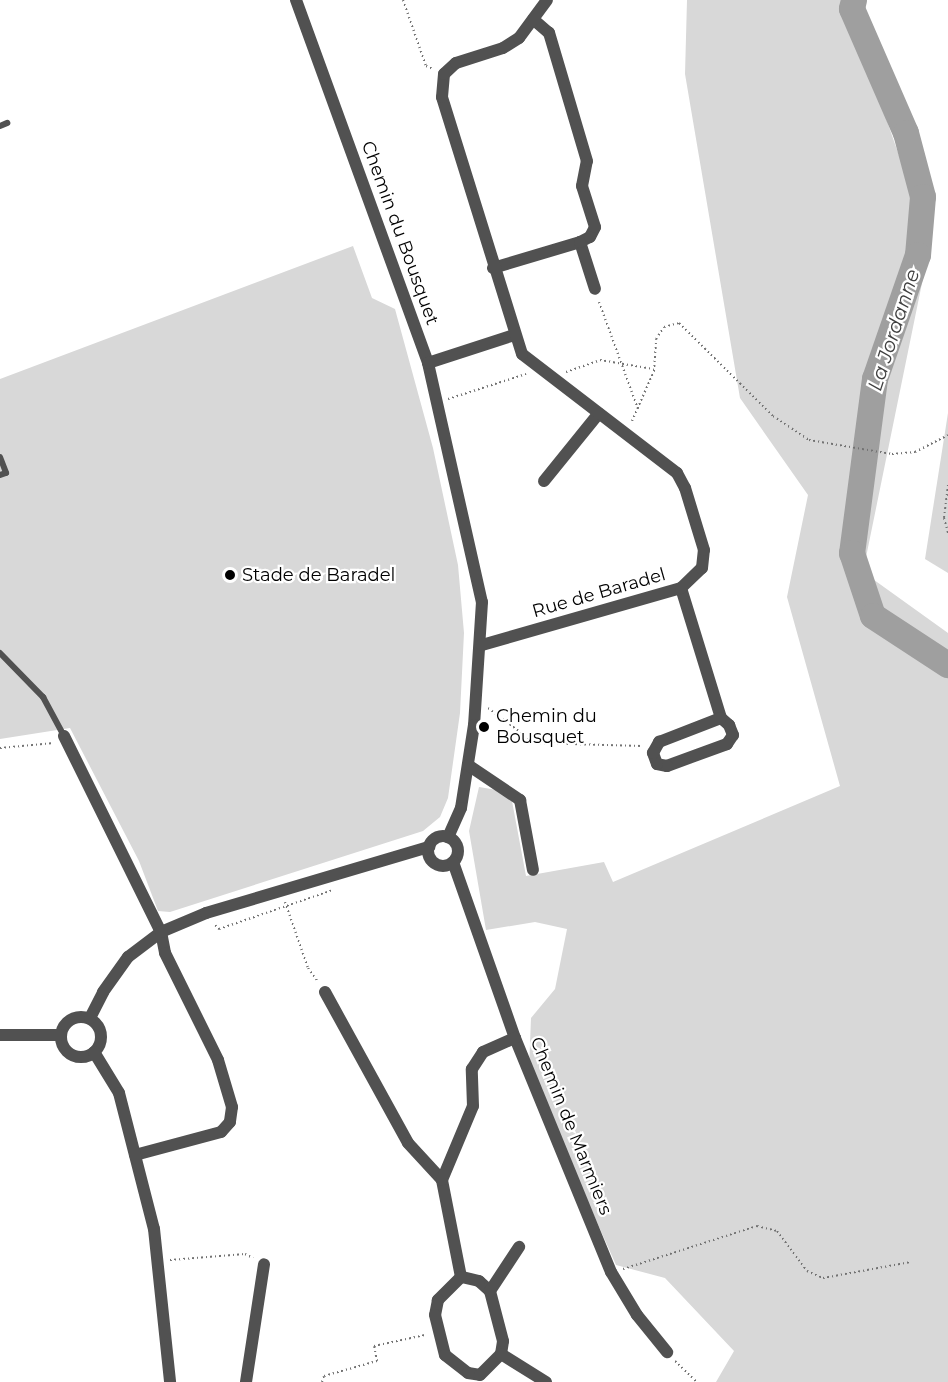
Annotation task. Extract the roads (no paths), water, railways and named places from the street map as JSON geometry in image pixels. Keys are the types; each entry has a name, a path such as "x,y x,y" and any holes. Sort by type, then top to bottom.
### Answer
{"street":[{"name":"Chemin du Bousquet","path":"296,0 428,363 482,602 482,645 468,765 461,808 448,837"},
{"path":"494,268 580,242 590,237 595,227 582,186 586,161 549,33 533,19 548,0"},
{"name":"Rue de Baradel","path":"482,645 681,588 702,568 705,550 685,488 676,473 522,354 514,335 442,97 444,74 456,63 503,48 519,38 533,19"},
{"path":"580,242 595,289"},
{"path":"428,363 514,335"},
{"path":"544,481 599,414"},
{"path":"681,588 721,718 729,725 733,735 727,744 668,766 657,764 653,753 657,746 721,718"},
{"path":"66,739 161,932 165,953 218,1060 232,1107 230,1122 220,1132 135,1155"},
{"path":"468,765 520,800 532,870"},
{"path":"90,1018 103,992 128,957 161,932 285,888 429,847 436,838 448,837 458,848 453,862 438,864 430,857 429,847"},
{"name":"Chemin de Marmiers","path":"453,862 515,1038 611,1272 637,1315 667,1352"},
{"path":"324,992 408,1143 442,1180 461,1277"},
{"path":"90,1018 101,1034 94,1052 84,1057 72,1055 63,1047 61,1035 71,1019 90,1018"},
{"path":"0,1034 61,1035"},
{"path":"442,1180 473,1106 472,1069 483,1052 515,1038"},
{"path":"94,1052 119,1093 154,1229 170,1382"},
{"path":"490,1291 519,1247"},
{"path":"246,1382 264,1264"},
{"path":"461,1277 479,1281 490,1291 503,1341 501,1354 481,1379 455,1366 445,1355 435,1315 438,1299 461,1277"},
{"path":"501,1354 546,1382"}],"lane":[{"path":"0,457 6,473 0,475"},
{"path":"0,653 43,697 66,739"}],"waterway":[{"name":"La Jordanne","path":"854,0 852,9 906,133 923,197 918,255 875,379 852,553 873,616 948,665"}],"place":[{"name":"Stade de Baradel","path":"230,575"},
{"name":"Chemin du Bousquet","path":"484,727"}]}
